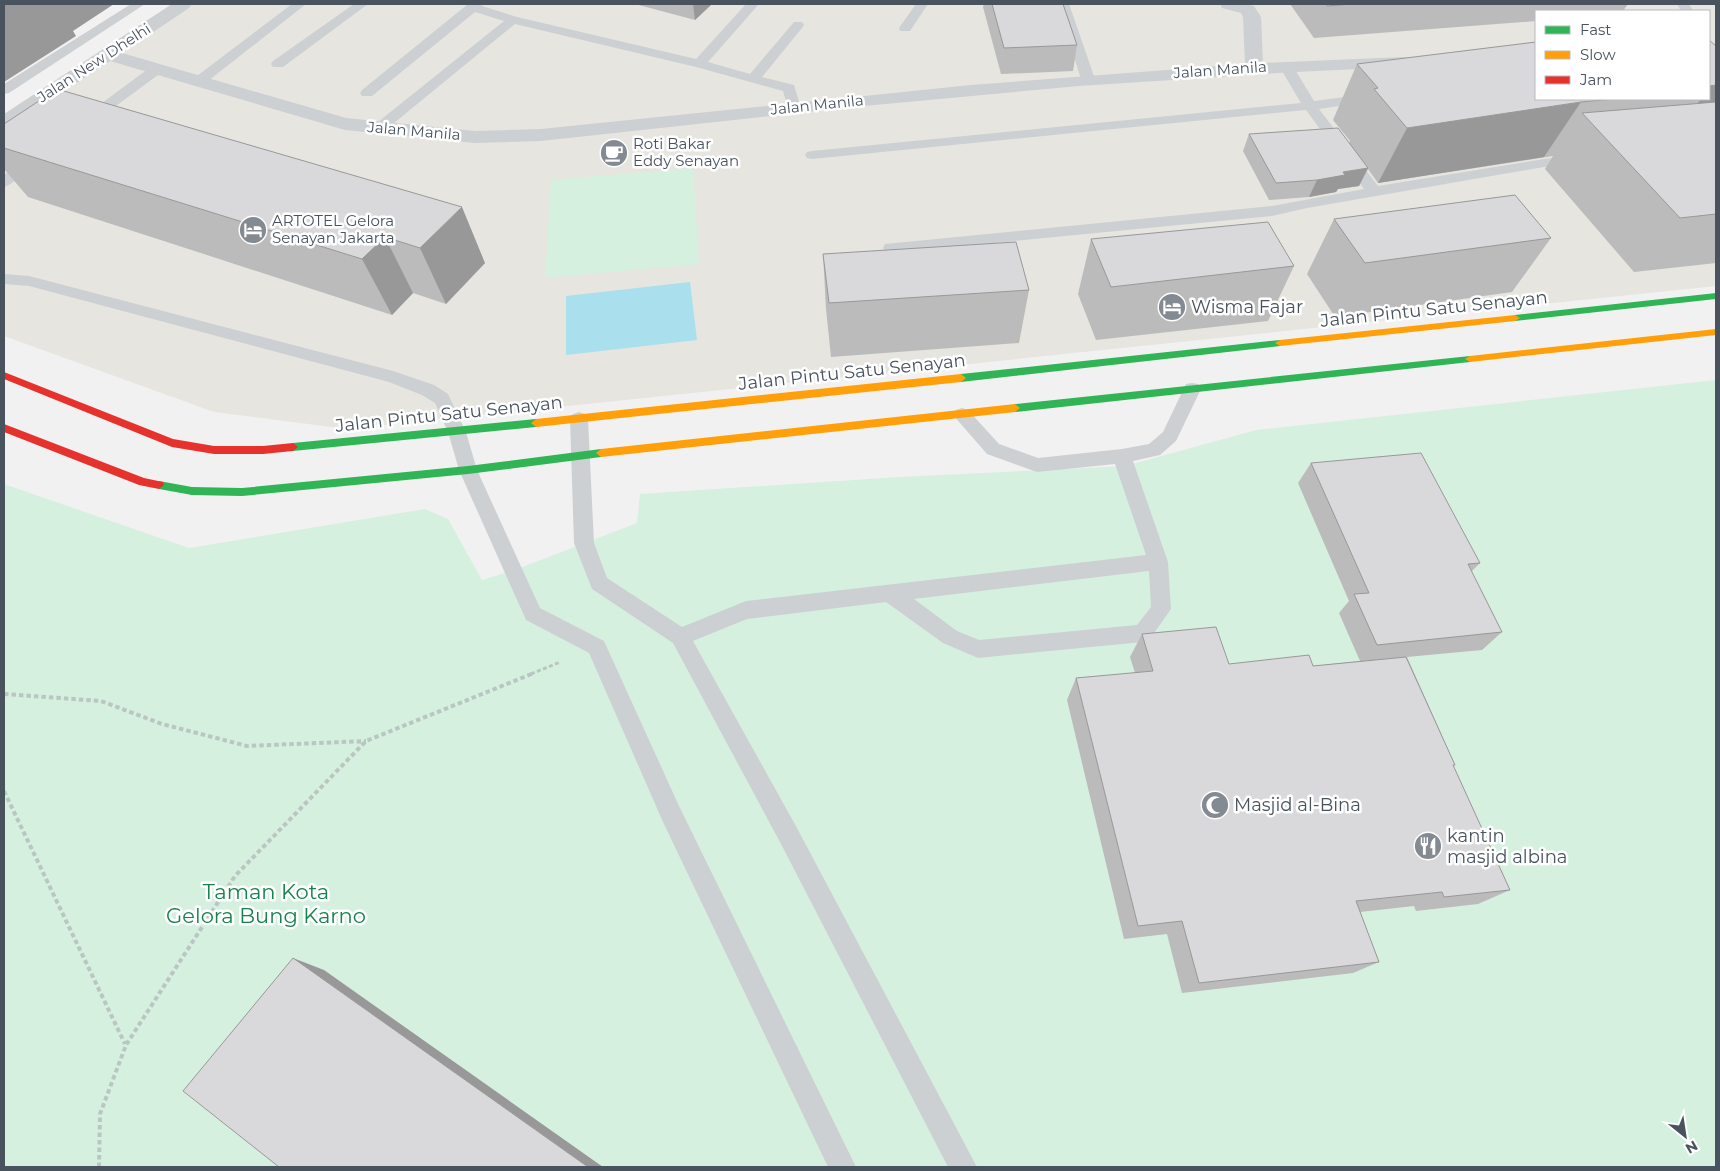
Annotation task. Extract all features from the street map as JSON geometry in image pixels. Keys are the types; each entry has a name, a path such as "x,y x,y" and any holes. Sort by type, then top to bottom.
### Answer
{"main road":[{"name":"Jalan Pintu Satu Senayan","path":"4,375 172,443 214,450 264,450 457,432 1716,296"},
{"path":"4,428 143,482 192,491 242,492 468,470 580,455 1716,332"}],"street":[{"name":"Jalan New Dhelhi","path":"4,122 183,4"},
{"path":"1228,4 1248,10 1252,17 1254,68"},
{"name":"Jalan Manila","path":"108,55 345,124 378,129 475,137 541,135 1088,79 1286,66 1421,62"}],"lane":[{"path":"4,90 140,4"},
{"path":"198,82 300,4"},
{"path":"278,64 362,4"},
{"path":"699,64 753,4"},
{"path":"905,28 922,4"},
{"path":"1063,4 1088,79"},
{"path":"367,93 474,6 513,20 699,64 789,88 794,108"},
{"path":"378,129 513,20"},
{"path":"753,79 798,25"},
{"path":"1286,66 1310,106 1374,192"},
{"path":"74,130 157,69"},
{"path":"812,155 1310,106 1379,97"},
{"path":"4,182 43,153"},
{"path":"891,248 1272,211 1544,163 1593,159"},
{"path":"6,278 29,281 393,376 428,390 442,399 457,432 468,470 533,614 598,647 671,814 842,1167"},
{"path":"962,415 993,449 1037,465 1122,456 1154,450 1170,436 1192,389"},
{"path":"579,419 584,543 599,583 680,637 789,836 963,1167"},
{"path":"890,594 950,637 978,649 1144,633 1161,609 1158,562 1122,456"},
{"path":"680,637 746,610 1158,562"}],"path":[{"path":"4,694 101,701 162,724 247,746 366,741 598,647"},
{"path":"98,1167 100,1114 126,1045 234,876 366,741"},
{"path":"4,791 126,1045"}],"shaded area":[{"path":"176,4 1716,4 1716,286 347,429 214,412 4,336 4,116"}],"green space":[{"path":"693,168 699,264 545,278 551,180"},
{"name":"Taman Kota Gelora Bung Karno","path":"1716,380 1716,1167 4,1167 4,484 189,548 425,509 448,519 482,580 512,571 637,523 640,494 899,477 1125,466 1256,430"}],"water":[{"path":"690,282 697,340 566,355 566,296"}],"building":[{"path":"992,4 1063,4 1077,45 1004,48"},
{"path":"1326,4 1351,4 1327,6"},
{"path":"1710,41 1716,46 1716,85 1710,86"},
{"path":"1535,42 1535,100 1603,100 1407,128 1374,89 1378,88 1357,64"},
{"path":"57,89 462,207 420,248 385,237 362,259 4,148 4,124"},
{"path":"1716,102 1716,214 1680,218 1582,113"},
{"path":"1338,128 1368,168 1343,172 1345,175 1317,180 1276,183 1249,134"},
{"path":"1515,195 1551,238 1365,263 1334,219"},
{"path":"1268,222 1294,266 1111,287 1091,239"},
{"path":"1016,242 1029,290 829,303 823,254"},
{"path":"1421,453 1480,563 1468,564 1502,632 1377,645 1354,594 1369,593 1311,463"},
{"name":"Masjid al-Bina","path":"1216,627 1229,664 1309,655 1313,666 1406,657 1510,890 1444,897 1442,892 1356,901 1379,962 1199,983 1182,921 1138,926 1076,678 1153,671 1142,634"},
{"path":"293,958 588,1167 279,1167 183,1091"}],"traffic: fast":[{"path":"1515,318 1716,296"},
{"path":"961,378 1280,343"},
{"path":"1015,408 1470,359"},
{"path":"293,447 536,423"},
{"path":"159,485 192,491 242,492 468,470 601,453"}],"traffic: slow":[{"path":"1280,343 1515,318"},
{"path":"1470,359 1716,332"},
{"path":"536,423 961,378"},
{"path":"601,453 1015,408"}],"traffic: jam":[{"path":"4,375 172,443 214,450 263,450 293,447"},
{"path":"4,428 143,482 159,485"}],"place":[{"name":"Roti Bakar Eddy Senayan","path":"614,153"},
{"name":"ARTOTEL Gelora Senayan Jakarta","path":"253,230"},
{"name":"Wisma Fajar","path":"1172,307"},
{"name":"Masjid al-Bina","path":"1215,805"},
{"name":"kantin masjid albina","path":"1428,846"}]}
